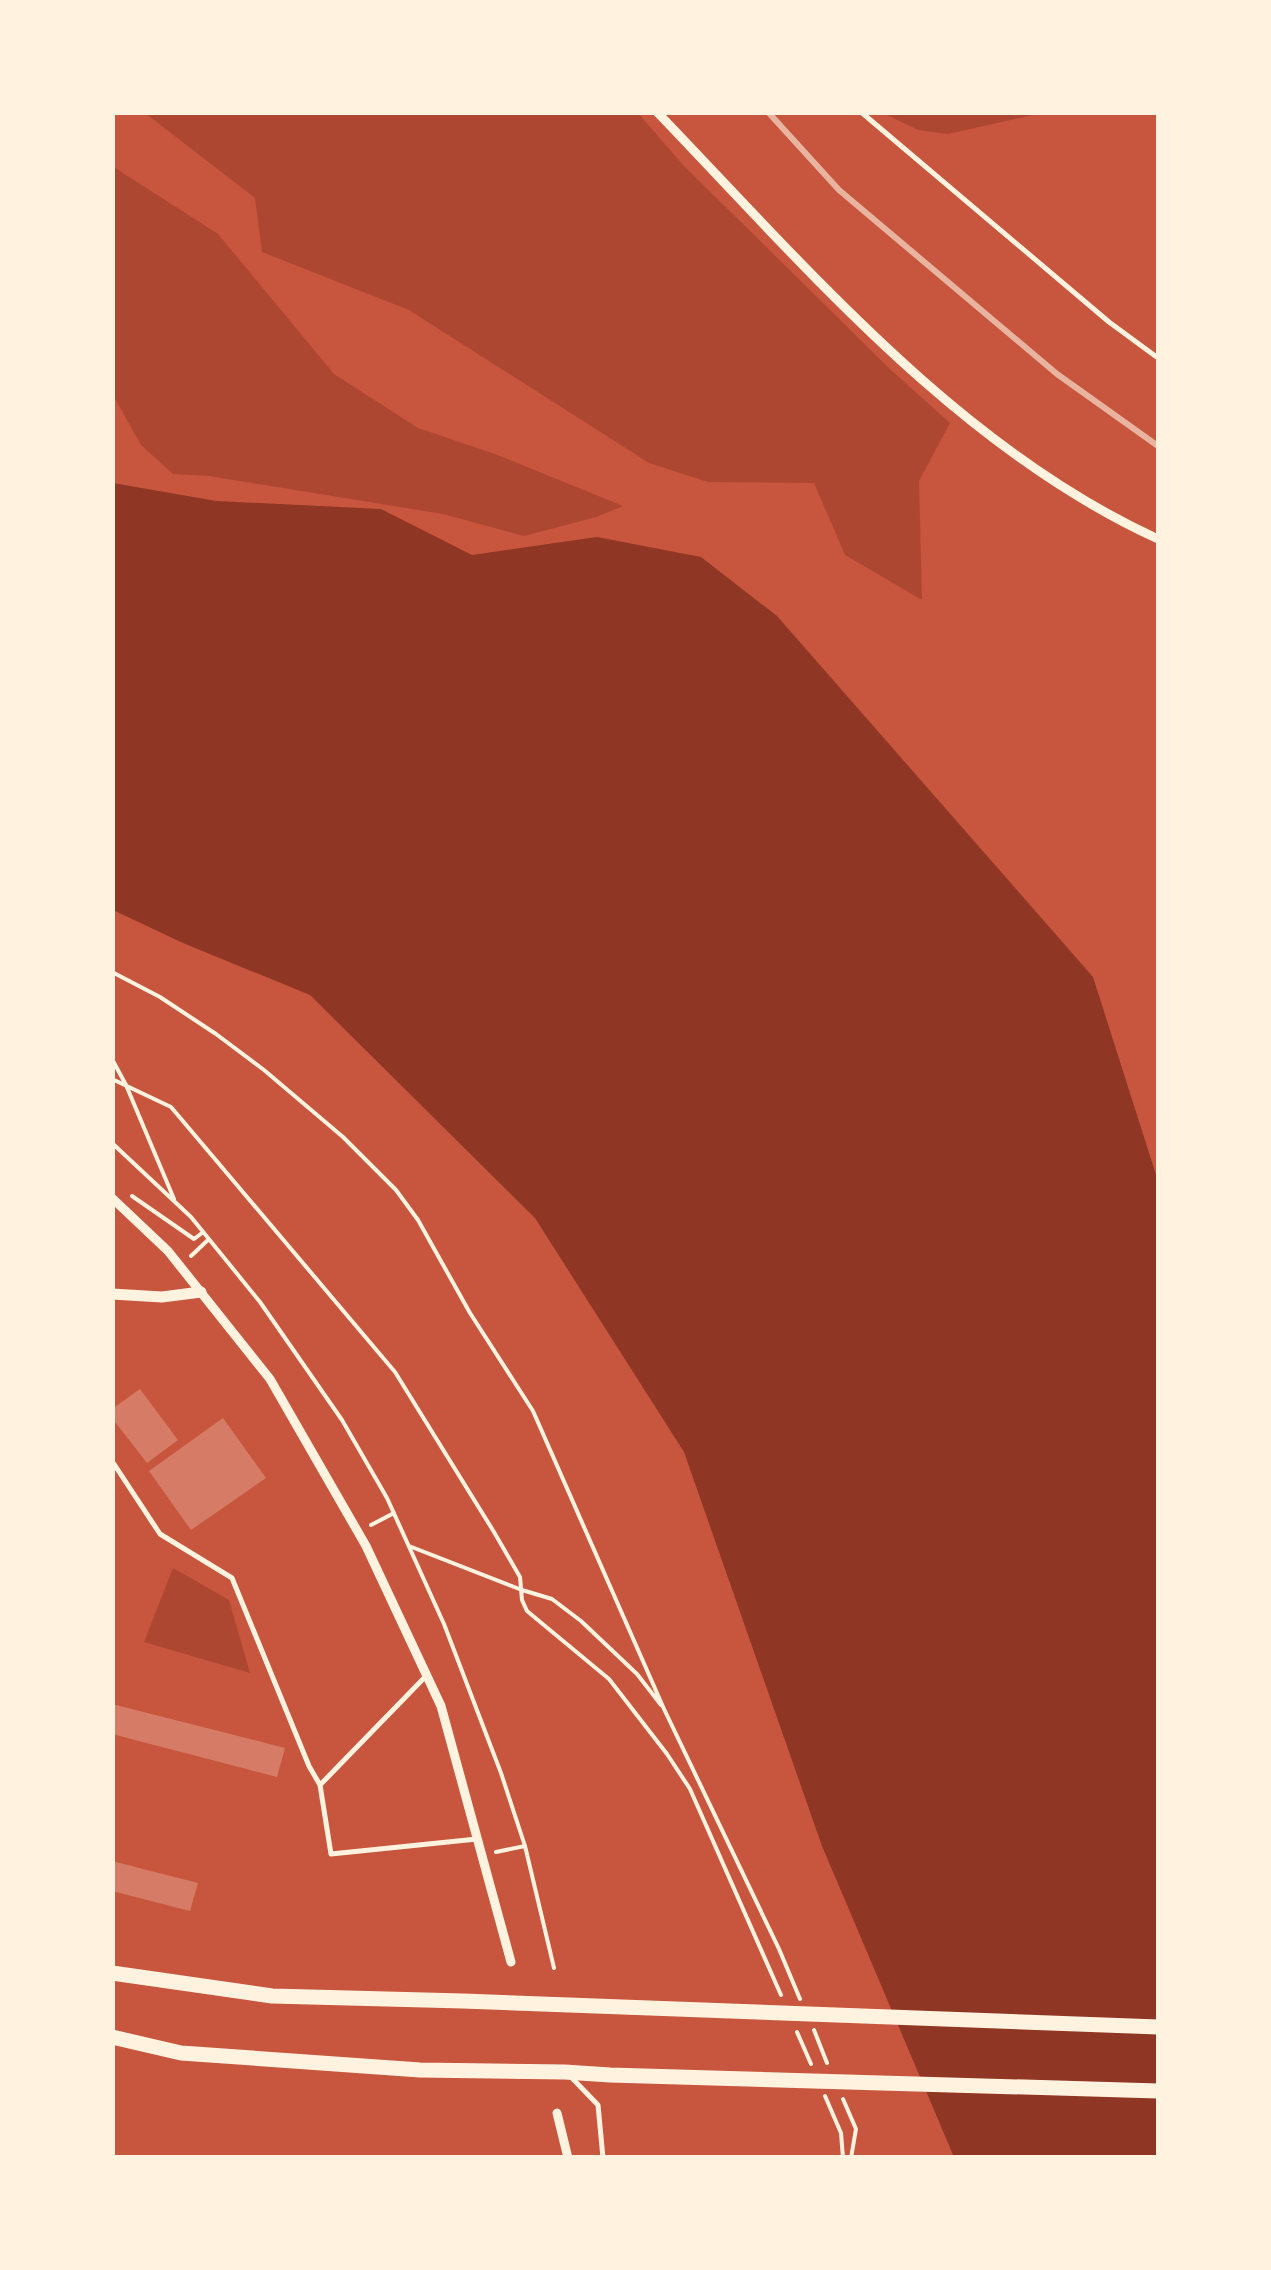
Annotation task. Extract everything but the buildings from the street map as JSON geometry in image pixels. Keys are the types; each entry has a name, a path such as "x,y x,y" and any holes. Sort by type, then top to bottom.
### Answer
{"main road":[{"path":"112,1972 272,1996 1158,2027"},
{"path":"112,2036 182,2053 420,2070 1158,2090"}],"street":[{"path":"657,112 838,300 912,369 1040,472 1080,499 1158,538"},
{"path":"112,1198 168,1251 270,1379 358,1532 441,1706 510,1962"},
{"path":"112,1294 162,1297 201,1292"},
{"path":"557,2113 568,2158"}],"lane":[{"path":"861,112 1109,322 1158,358"},
{"path":"112,1460 160,1534 232,1578 320,1785 332,1854 476,1839"},
{"path":"320,1785 427,1676"},
{"path":"565,2072 598,2106 603,2158"}],"path":[{"path":"112,972 160,997 264,1070 343,1137 396,1190 418,1220 470,1313 533,1411 664,1709 802,2003"},
{"path":"112,1058 176,1203"},
{"path":"112,1080 171,1107 396,1372 520,1577 526,1611 609,1678 690,1788 782,2000"},
{"path":"181,1266 208,1238"},
{"path":"358,1532 394,1513"},
{"path":"408,1546 552,1599 582,1621 636,1674 664,1709"},
{"path":"481,1856 525,1846"},
{"path":"810,2021 833,2075"},
{"path":"797,2033 812,2066"},
{"path":"819,2083 841,2133 843,2158"},
{"path":"840,2093 856,2129 851,2158"}],"shaded area":[{"path":"145,113 638,113 684,166 950,423 919,481 922,600 845,555 814,483 708,482 649,463 409,310 262,252 255,198"},
{"path":"883,113 1042,113 948,134 918,130"},
{"path":"112,166 218,234 334,374 418,428 495,454 623,506 524,536 443,514 209,476 173,474 141,445 113,395"},
{"path":"113,483 216,501 381,509 472,555 597,537 701,557 777,616 1093,977 1158,1181 1158,2157 954,2157 822,1846 684,1452 535,1218 310,995 113,910"},
{"path":"173,1568 229,1600 250,1673 144,1642"}],"railway":[{"path":"768,112 839,190 1057,374 1158,446"}]}
